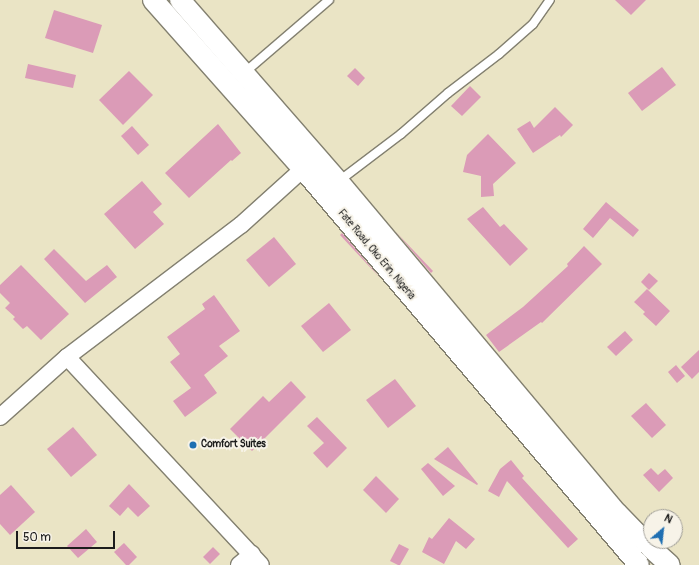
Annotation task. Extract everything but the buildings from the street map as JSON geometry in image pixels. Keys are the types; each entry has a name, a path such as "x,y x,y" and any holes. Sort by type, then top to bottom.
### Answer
{"street":[{"name":"Fate Road, Oko Erin, Nigeria","path":"153,0 303,169 639,565"},
{"name":"Fate Road, Oko Erin, Nigeria","path":"180,0 339,182 617,513 670,565"},
{"path":"0,417 67,357 241,225 303,169"},
{"path":"67,357 256,559 239,565"}],"lane":[{"path":"244,73 329,0"},
{"path":"339,182 401,134 448,93 499,54 533,24 550,0"}],"place":[{"name":"Comfort Suites","path":"193,445"}]}
